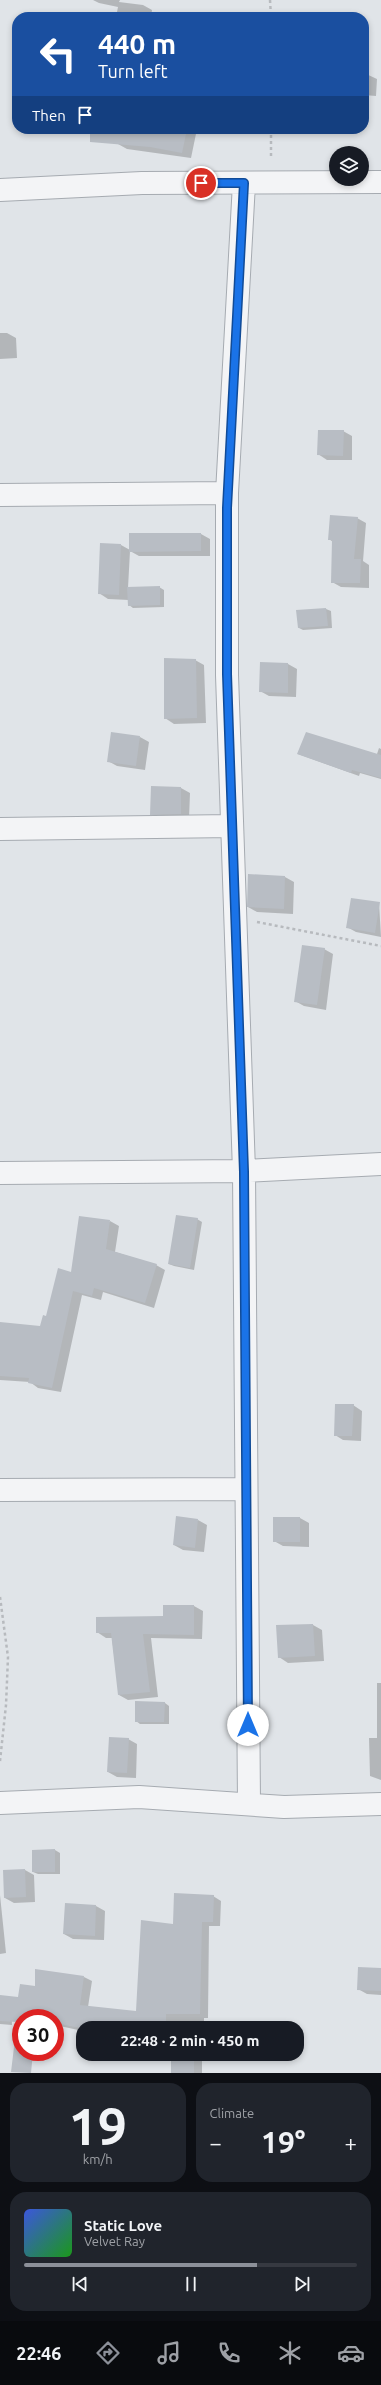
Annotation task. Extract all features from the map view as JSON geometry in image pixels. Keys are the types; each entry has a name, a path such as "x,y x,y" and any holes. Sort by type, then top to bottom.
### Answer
{"street":[{"path":"0,190 142,183 381,182"},
{"path":"244,183 227,493 227,674 244,1172 249,1804"},
{"path":"0,495 227,493"},
{"path":"0,829 232,826"},
{"path":"0,1173 244,1172 381,1164"},
{"path":"0,1490 246,1489"},
{"path":"0,1803 139,1797 284,1807 381,1804"}],"path":[{"path":"270,0 270,12"},
{"path":"271,134 271,182"},
{"path":"235,920 270,923 381,946"},
{"path":"0,1597 8,1657 6,1705 0,1761"}],"building":[{"path":"90,134 186,134 182,153 150,147 90,142"},
{"path":"318,430 344,430 343,456 317,455"},
{"path":"330,515 358,517 354,559 361,559 360,583 331,583 332,540 328,540"},
{"path":"129,533 201,533 201,551 129,552"},
{"path":"100,543 121,544 119,595 98,594"},
{"path":"160,586 160,605 128,606 127,587"},
{"path":"326,608 328,626 298,628 296,610"},
{"path":"164,658 196,659 197,718 164,719"},
{"path":"260,662 288,663 288,693 259,692"},
{"path":"111,732 140,736 136,766 107,762"},
{"path":"306,732 381,755 381,778 352,770 351,773 297,754"},
{"path":"151,786 181,787 181,814 150,815"},
{"path":"248,874 285,876 284,909 247,907"},
{"path":"351,898 380,902 375,933 346,928"},
{"path":"302,945 325,948 317,1005 294,1002"},
{"path":"176,1215 198,1218 190,1268 168,1264"},
{"path":"79,1216 110,1220 106,1249 157,1264 145,1303 94,1288 92,1296 73,1291 52,1388 28,1383 29,1378 0,1376 0,1322 40,1326 43,1315 46,1316 58,1268 71,1272"},
{"path":"335,1404 354,1404 352,1436 334,1436"},
{"path":"176,1516 198,1519 195,1548 173,1545"},
{"path":"273,1517 300,1517 300,1542 273,1542"},
{"path":"163,1605 194,1605 194,1635 143,1634 150,1692 118,1695 111,1633 96,1633 96,1617 163,1616"},
{"path":"313,1624 315,1656 278,1658 276,1625"},
{"path":"135,1701 165,1702 164,1722 135,1722"},
{"path":"109,1737 129,1738 127,1773 107,1772"},
{"path":"55,1849 55,1872 32,1872 32,1850"},
{"path":"25,1869 26,1897 4,1898 3,1870"},
{"path":"174,1893 214,1895 213,1922 202,1922 200,2014 166,2014 166,2021 76,2021 76,2027 64,2025 64,2009 12,2009 12,2022 0,2021 0,1995 18,1997 20,1984 35,1986 35,1969 84,1976 80,2005 136,2011 141,1920 173,1924"},
{"path":"65,1903 96,1905 95,1936 63,1934"},
{"path":"358,1967 381,1968 381,1991 357,1990"},
{"path":"12,2061 32,2061 31,2073 11,2072"},
{"path":"171,2061 194,2061 194,2073 171,2073"}],"route":[{"path":"201,183 244,183 227,493 227,674 244,1172 243,1207 248,1725"}]}
